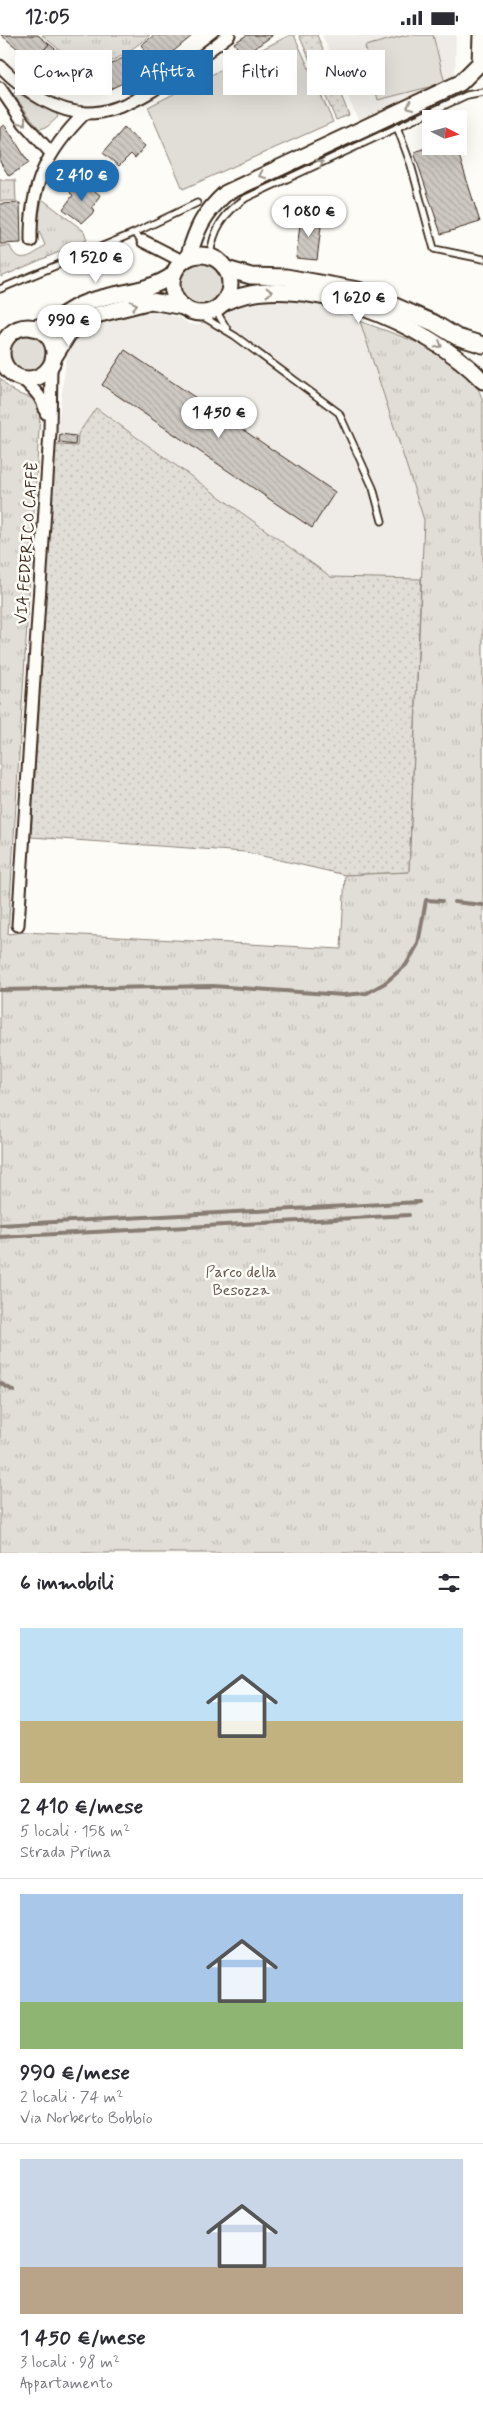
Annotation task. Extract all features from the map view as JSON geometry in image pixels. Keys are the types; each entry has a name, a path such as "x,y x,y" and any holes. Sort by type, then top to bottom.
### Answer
{"street":[{"path":"0,66 44,100 64,109 85,113 106,111 121,106 174,76 229,35"},
{"path":"190,310 172,289 179,266 208,209 226,193 460,83 482,66 480,35"},
{"path":"0,88 24,123 50,153"},
{"path":"31,241 31,218 40,174 50,153 66,132 85,113"},
{"path":"139,237 179,266"},
{"path":"50,432 44,401 11,373 3,358 3,342 17,330 47,326 85,302 166,281 179,266 202,255 210,256 226,269 252,276 286,277 358,290 434,323 457,337 483,345"},
{"path":"219,306 227,297 230,283 226,269"},
{"path":"11,373 39,377 53,361 72,328 82,320 92,316 151,301 190,310 219,306 240,296 264,292 297,293 330,299 390,320 422,335 470,367 483,381"},
{"path":"33,328 47,335 54,349 50,432"},
{"name":"VIA FEDERICO CAFFÈ","path":"18,925 50,432"}],"lane":[{"path":"210,256 218,224 239,203 466,95 483,93"},
{"path":"396,127 411,165 434,249 483,259"},
{"path":"0,289 139,237 197,203"},
{"path":"219,306 228,331"},
{"path":"190,310 228,331 339,413 374,488 382,521"}],"shaded area":[{"path":"322,35 456,35 455,76 449,83 358,120 347,95 385,95 385,50 328,50"},
{"path":"252,301 295,301 320,306 360,321 424,520 421,579 331,577 97,408 78,434 77,446 55,445 66,361 69,348 81,330 91,325 144,312 156,311 180,318 189,324 197,325"}],"green space":[{"path":"42,35 150,35 130,50 122,50 122,55 112,61 112,50 60,50"},
{"path":"290,35 294,35 307,64 307,95 321,95 333,122 183,189 148,107 172,95 213,95 213,74 223,69 223,95 297,95 297,50 260,50"},
{"path":"299,35 317,35 323,50 307,50 307,53"},
{"path":"407,35 433,35 445,83 378,100 377,95 385,95 385,50 366,50 365,46"},
{"path":"15,92 15,95 21,95 56,113 58,117 47,127 39,129 13,94"},
{"path":"325,95 341,95 349,115 336,120"},
{"path":"0,178 2,180 15,180 16,201 0,201"},
{"path":"42,199 84,231 87,240 1,277 0,246 10,246 17,256 26,257 36,253 45,245 37,227"},
{"path":"197,262 205,262 217,268 223,284 217,300 205,306 197,306 185,300 179,288 179,280 185,268"},
{"name":"Parco della Besozza","path":"360,321 423,345 454,362 466,372 475,384 483,402 483,1553 0,1553 0,378 13,391 34,399 40,414 8,934 25,932 341,949 345,875 409,872 424,520"},
{"path":"28,334 35,335 41,340 46,346 46,360 41,366 35,371 28,372 21,371 15,366 10,360 9,353 10,346 15,340 21,335"},
{"path":"96,408 331,577 421,579 409,872 345,875 245,852 31,837 55,445 77,446 78,434"}],"building":[{"path":"1,35 38,35 49,44 44,50 19,50"},
{"path":"154,35 193,35 175,50 145,50 141,45"},
{"path":"247,35 272,35 252,50 239,50 234,43"},
{"path":"49,44 56,50 44,50"},
{"path":"122,58 122,83 112,88 112,64"},
{"path":"5,125 29,163 9,176 0,162 0,128"},
{"path":"124,128 145,146 135,158 131,154 119,166 103,153"},
{"path":"422,149 422,155 459,155 480,222 441,234 414,152"},
{"path":"80,180 100,195 92,209 95,211 82,223 63,209 73,195 70,193"},
{"path":"20,203 21,243 0,244 0,204"},
{"path":"301,216 322,218 317,260 296,258"},
{"path":"125,350 335,492 312,528 102,385"},
{"path":"60,434 76,436 75,445 59,443"}],"waterway":[{"path":"0,990 213,986 343,995 367,993 385,983 406,965 418,944 426,900 442,901"},
{"path":"454,902 483,905"},
{"path":"0,1225 419,1202"},
{"path":"0,1237 409,1215"},
{"path":"0,1383 14,1391"}]}
